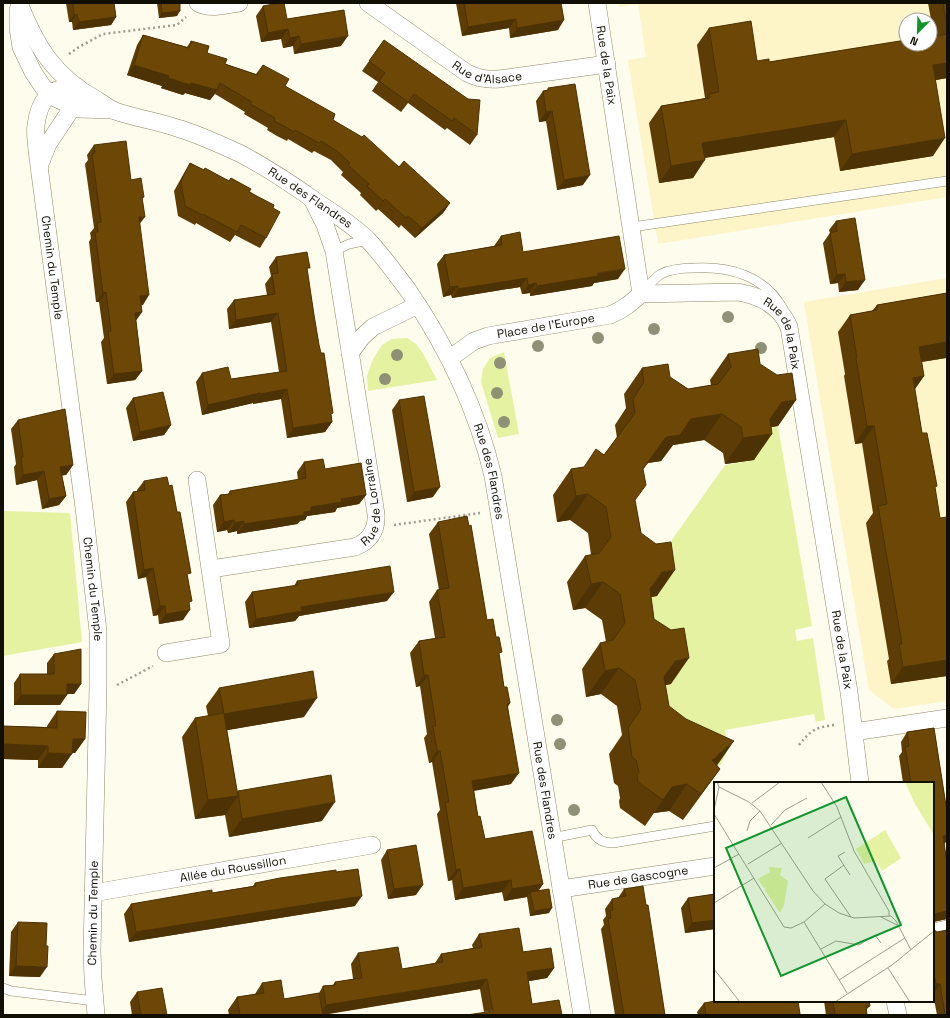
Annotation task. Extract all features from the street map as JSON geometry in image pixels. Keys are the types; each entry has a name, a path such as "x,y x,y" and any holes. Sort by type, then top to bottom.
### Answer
{"street":[{"path":"19,3 36,41 53,66 76,88"},
{"path":"19,3 18,28 21,47 37,79 49,94 72,106"},
{"path":"199,4 215,7 239,3"},
{"name":"Rue d'Alsace","path":"368,3 383,8 467,73 488,80 607,64"},
{"name":"Rue de la Paix","path":"598,3 641,294 738,292 762,299 774,307 783,316 789,327 853,728 860,782"},
{"path":"49,94 59,88 76,88"},
{"name":"Chemin du Temple","path":"39,166 48,144 72,106 76,96 76,88"},
{"name":"Rue des Flandres","path":"76,88 115,110 178,128 222,146 269,169 354,227 383,257 418,305 450,358 460,379 484,442 493,476 582,1015"},
{"name":"Chemin du Temple","path":"49,94 43,103 36,126 39,166 97,613 99,648 92,951 96,1008"},
{"name":"Rue des Flandres","path":"72,106 79,109 115,110"},
{"name":"Rue de Lorraine","path":"211,569 355,547 367,540 375,527 376,514 334,252 312,199"},
{"name":"Place de l'Europe","path":"450,358 474,342 488,336 610,315 630,305 641,294"},
{"path":"350,353 362,337 373,327 418,305"},
{"path":"344,316 357,325 373,327"},
{"path":"166,653 221,644 197,480"},
{"path":"853,728 947,718"},
{"name":"Allée du Roussillon","path":"93,893 372,845"},
{"name":"Rue de Gascogne","path":"562,889 714,866"},
{"path":"934,932 947,930"},
{"path":"895,1002 898,1015"}],"lane":[{"path":"632,227 947,181"},
{"path":"334,252 349,244 368,240"},
{"path":"641,294 657,277 669,271 708,267 726,269 752,278 766,287 781,304 789,327"},
{"path":"552,838 592,830 601,840 613,843 714,826"},
{"path":"3,988 11,991 96,1008"}],"path":[{"path":"53,66 79,46 103,34 177,25 199,4"},
{"path":"375,527 498,511"},
{"path":"98,687 116,686 156,664 166,653"},
{"path":"799,745 808,733 815,729 826,726 853,728"}],"shaded area":[{"path":"619,3 947,3 947,197 658,244 628,60 646,57 638,4 619,7"},
{"path":"947,278 947,701 894,709 869,690 804,302"}],"green space":[{"path":"407,338 416,344 424,355 437,380 368,391 367,376 373,359 382,345 392,339"},
{"path":"504,352 519,434 498,438 481,382 483,369 490,358"},
{"path":"778,426 812,626 795,630 797,641 813,638 825,720 816,722 814,714 725,730 727,752 720,766 693,751 657,687 671,684 644,598 652,568 725,465 754,460 764,428"},
{"path":"3,511 70,513 82,642 3,656"}],"building":[{"path":"73,3 114,3 116,17 79,22 77,14 74,15"},
{"path":"161,3 180,3 180,11 162,13"},
{"path":"284,3 287,19 344,10 348,36 301,44 299,36 290,38 288,29 268,33 263,6"},
{"path":"464,3 561,3 564,20 517,28 516,19 468,27"},
{"path":"943,3 947,3 947,27"},
{"path":"751,21 757,61 769,59 769,62 898,41 898,52 938,52 938,36 947,34 947,63 933,65 945,138 852,154 846,120 702,143 705,160 671,166 661,106 710,98 709,94 719,92 709,28"},
{"path":"143,35 189,48 191,41 209,46 207,53 227,59 225,64 257,75 263,65 289,79 285,86 335,114 333,120 362,137 364,135 399,167 404,161 450,203 422,228 408,216 406,218 385,199 383,201 367,186 369,184 348,165 350,163 337,151 321,141 319,143 274,121 275,118 250,104 252,102 220,83 217,90 191,83 190,85 168,78 169,76 134,65"},
{"path":"384,40 468,99 480,100 477,135 454,118 452,121 414,94 408,102 379,81 385,73 369,61"},
{"path":"575,84 590,175 564,180 552,111 546,112 543,91 549,90 548,88"},
{"path":"126,141 131,180 141,178 144,197 142,197 145,217 139,217 149,295 140,296 142,312 135,313 142,371 114,374 108,332 111,331 106,292 103,293 95,232 98,232 97,223 101,222 92,154 95,153 94,145"},
{"path":"190,163 204,170 205,168 229,181 231,178 251,189 249,192 274,205 273,208 280,212 266,238 241,225 237,232 185,206 181,181"},
{"path":"855,218 865,280 846,282 845,274 837,275 830,233 837,231 836,221"},
{"path":"520,232 523,252 619,236 625,269 598,273 598,276 537,286 536,283 528,285 527,278 458,289 458,286 450,287 444,255 502,245 501,236"},
{"path":"307,252 310,268 307,268 319,345 321,353 324,353 333,413 331,414 332,422 293,428 287,389 260,393 208,405 202,373 228,367 231,379 287,371 278,313 236,320 234,300 275,294 272,274 278,273 276,257"},
{"path":"947,293 947,342 919,347 924,376 913,378 922,433 927,433 937,486 935,487 940,518 947,517 947,660 903,667 899,644 902,644 878,506 887,504 874,426 867,426 850,315 877,310 877,305"},
{"path":"758,349 760,364 777,375 792,373 796,400 782,402 770,419 772,434 743,438 741,427 722,414 691,419 680,435 666,437 643,469 646,485 635,500 641,533 656,544 671,542 675,570 662,572 650,589 654,619 671,630 684,628 689,658 675,661 664,677 669,706 686,719 734,741 712,760 720,769 701,794 687,784 672,787 663,800 638,782 637,775 639,772 636,760 632,757 628,728 641,709 635,680 619,668 605,671 600,643 613,640 625,623 620,594 603,582 591,584 585,556 599,553 611,537 606,507 588,494 576,496 571,469 584,467 596,449 604,455 635,413 633,399 644,382 642,368 668,364 670,377 688,389 718,384 731,367 728,354"},
{"path":"163,392 171,425 140,432 133,398"},
{"path":"424,396 440,487 414,492 399,400"},
{"path":"65,409 73,465 60,467 66,496 49,499 44,471 23,475 21,457 23,457 18,420"},
{"path":"323,459 325,469 361,463 366,495 341,499 342,502 311,507 311,511 304,512 304,515 244,524 244,521 235,523 234,520 224,522 220,495 230,494 230,491 306,478 304,462"},
{"path":"167,477 169,486 172,485 177,512 180,512 191,573 187,574 192,601 189,602 190,610 166,614 165,606 160,606 153,568 144,570 133,492 145,490 144,481"},
{"path":"467,516 469,526 471,525 487,620 493,619 496,637 499,637 502,652 499,653 504,687 507,687 510,703 507,704 519,773 472,781 478,817 480,816 485,839 532,831 543,884 512,889 511,880 463,888 460,869 456,870 445,802 449,802 440,751 437,751 433,726 436,726 428,675 424,675 419,641 445,637 437,590 449,588 438,522"},
{"path":"390,566 394,592 301,607 302,611 256,619 252,592 298,585 297,581"},
{"path":"81,649 81,684 67,684 67,695 21,695 20,674 54,674 54,654"},
{"path":"313,671 317,698 224,714 238,796 208,800 195,718 224,713 219,688"},
{"path":"57,711 86,712 85,739 73,739 72,754 48,753 48,746 3,744 3,726 57,728"},
{"path":"934,728 947,812 947,835 943,836 947,863 947,911 934,915 934,782 911,782 905,747 909,746 907,732"},
{"path":"331,775 335,802 242,819 238,791"},
{"path":"416,845 423,885 394,889 387,850"},
{"path":"358,869 362,896 136,932 131,904 212,890 212,893 256,886 255,883 280,878 336,870 336,872"},
{"path":"643,886 646,905 648,905 665,1015 624,1015 608,919 611,918 610,911 613,910 612,899 626,896 624,889"},
{"path":"549,889 552,908 534,911 530,892"},
{"path":"714,894 714,920 692,923 688,898"},
{"path":"18,922 47,923 47,967 16,966"},
{"path":"519,928 523,952 551,948 554,968 527,972 532,1004 559,1000 562,1015 467,1015 493,1011 487,979 326,1005 323,986 336,985 335,982 362,978 358,953 398,947 402,969 443,962 441,954 482,947 479,934"},
{"path":"934,930 937,932 947,930 947,1015 945,1015 940,984 936,984 934,973"},
{"path":"281,980 284,999 319,993 323,1015 240,1015 237,997 264,993 262,983"},
{"path":"162,988 167,1015 141,1015 137,992"},
{"path":"714,1001 798,1002 800,1014 706,1015 704,1003"},
{"path":"833,1002 869,1002 870,1006 866,1006 867,1015 835,1015"}]}
